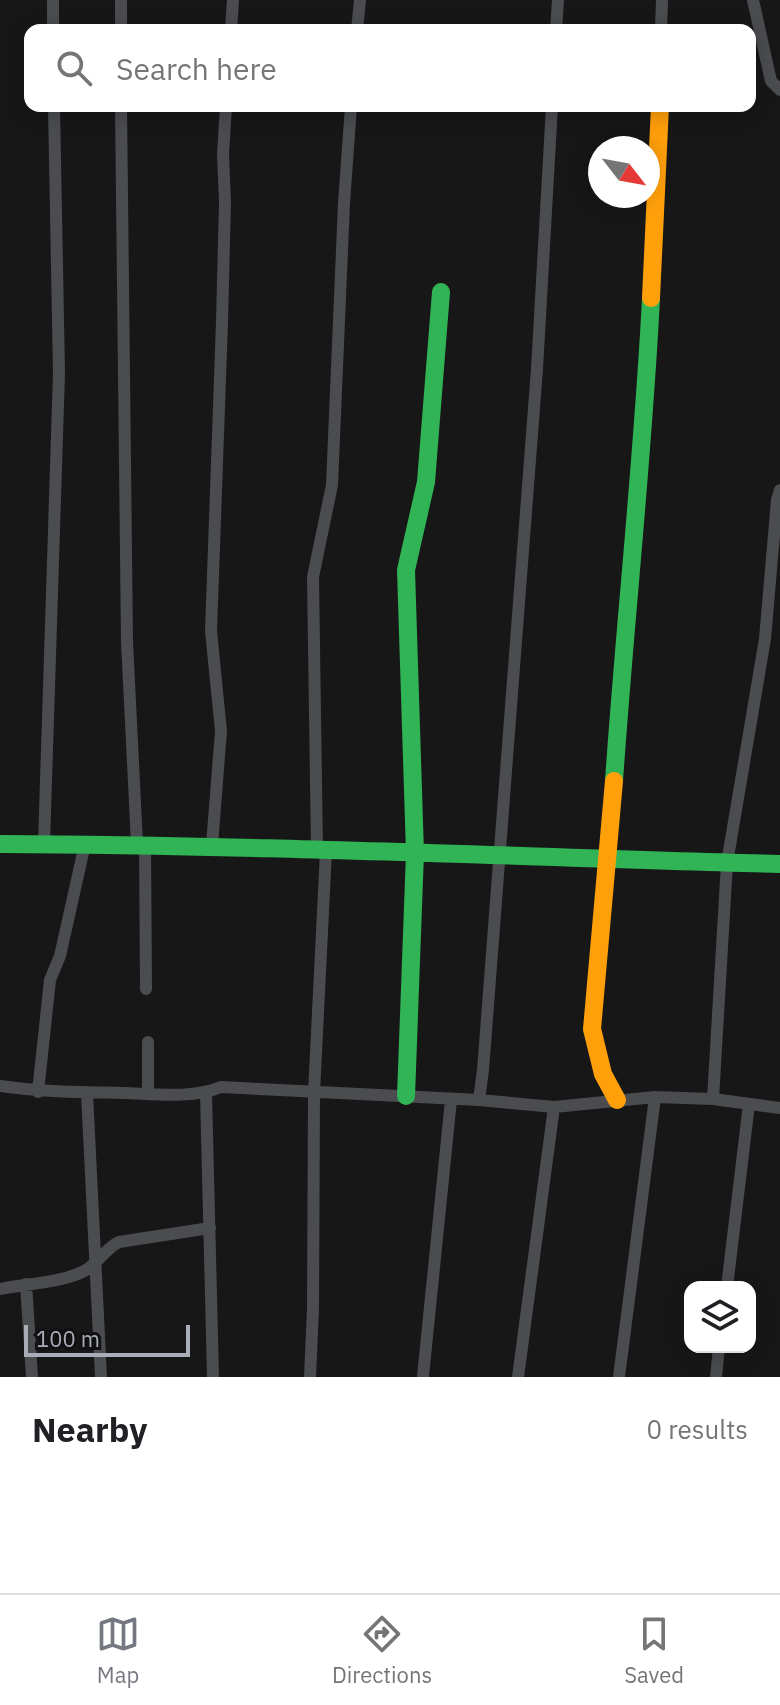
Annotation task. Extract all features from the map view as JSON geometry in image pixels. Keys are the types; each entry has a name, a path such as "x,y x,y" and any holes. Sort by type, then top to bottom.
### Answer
{"street":[{"path":"53,0 53,24"},
{"path":"121,0 121,24"},
{"path":"231,24 233,0"},
{"path":"358,24 360,0"},
{"path":"556,24 558,0"},
{"path":"661,24 662,0"},
{"path":"753,0 771,81 780,90"},
{"path":"44,844 59,373 54,112"},
{"path":"121,112 127,642 141,844 146,989"},
{"path":"212,845 221,731 211,631 226,112"},
{"path":"310,1377 314,1093 322,850 313,577 332,485 351,112"},
{"path":"479,1100 537,369 552,112"},
{"path":"617,1100 603,1074 592,1029 645,415 660,112"},
{"path":"406,1096 415,853 406,570 426,482 441,292"},
{"path":"713,1099 727,863 765,639 780,490"},
{"path":"0,844 212,845 780,864"},
{"path":"38,1092 50,980 60,956 85,844"},
{"path":"148,1042 148,1094"},
{"path":"0,1086 38,1092 148,1094 206,1093 221,1087 479,1100 554,1107 655,1097 713,1099 780,1108"},
{"path":"87,1093 101,1377"},
{"path":"206,1093 213,1377"},
{"path":"619,1377 655,1097"},
{"path":"423,1376 451,1100"},
{"path":"728,1281 749,1104"},
{"path":"518,1377 554,1107"},
{"path":"0,1289 76,1275 97,1263 119,1242 210,1228"},
{"path":"26,1284 32,1377"},
{"path":"716,1377 718,1353"}],"traffic: fast":[{"path":"406,1096 415,853 406,570 426,482 441,292"},
{"path":"614,781 651,298"},
{"path":"0,844 292,849 780,864"}],"traffic: slow":[{"path":"651,298 660,112"},
{"path":"614,781 592,1029 603,1074 617,1100"}]}
